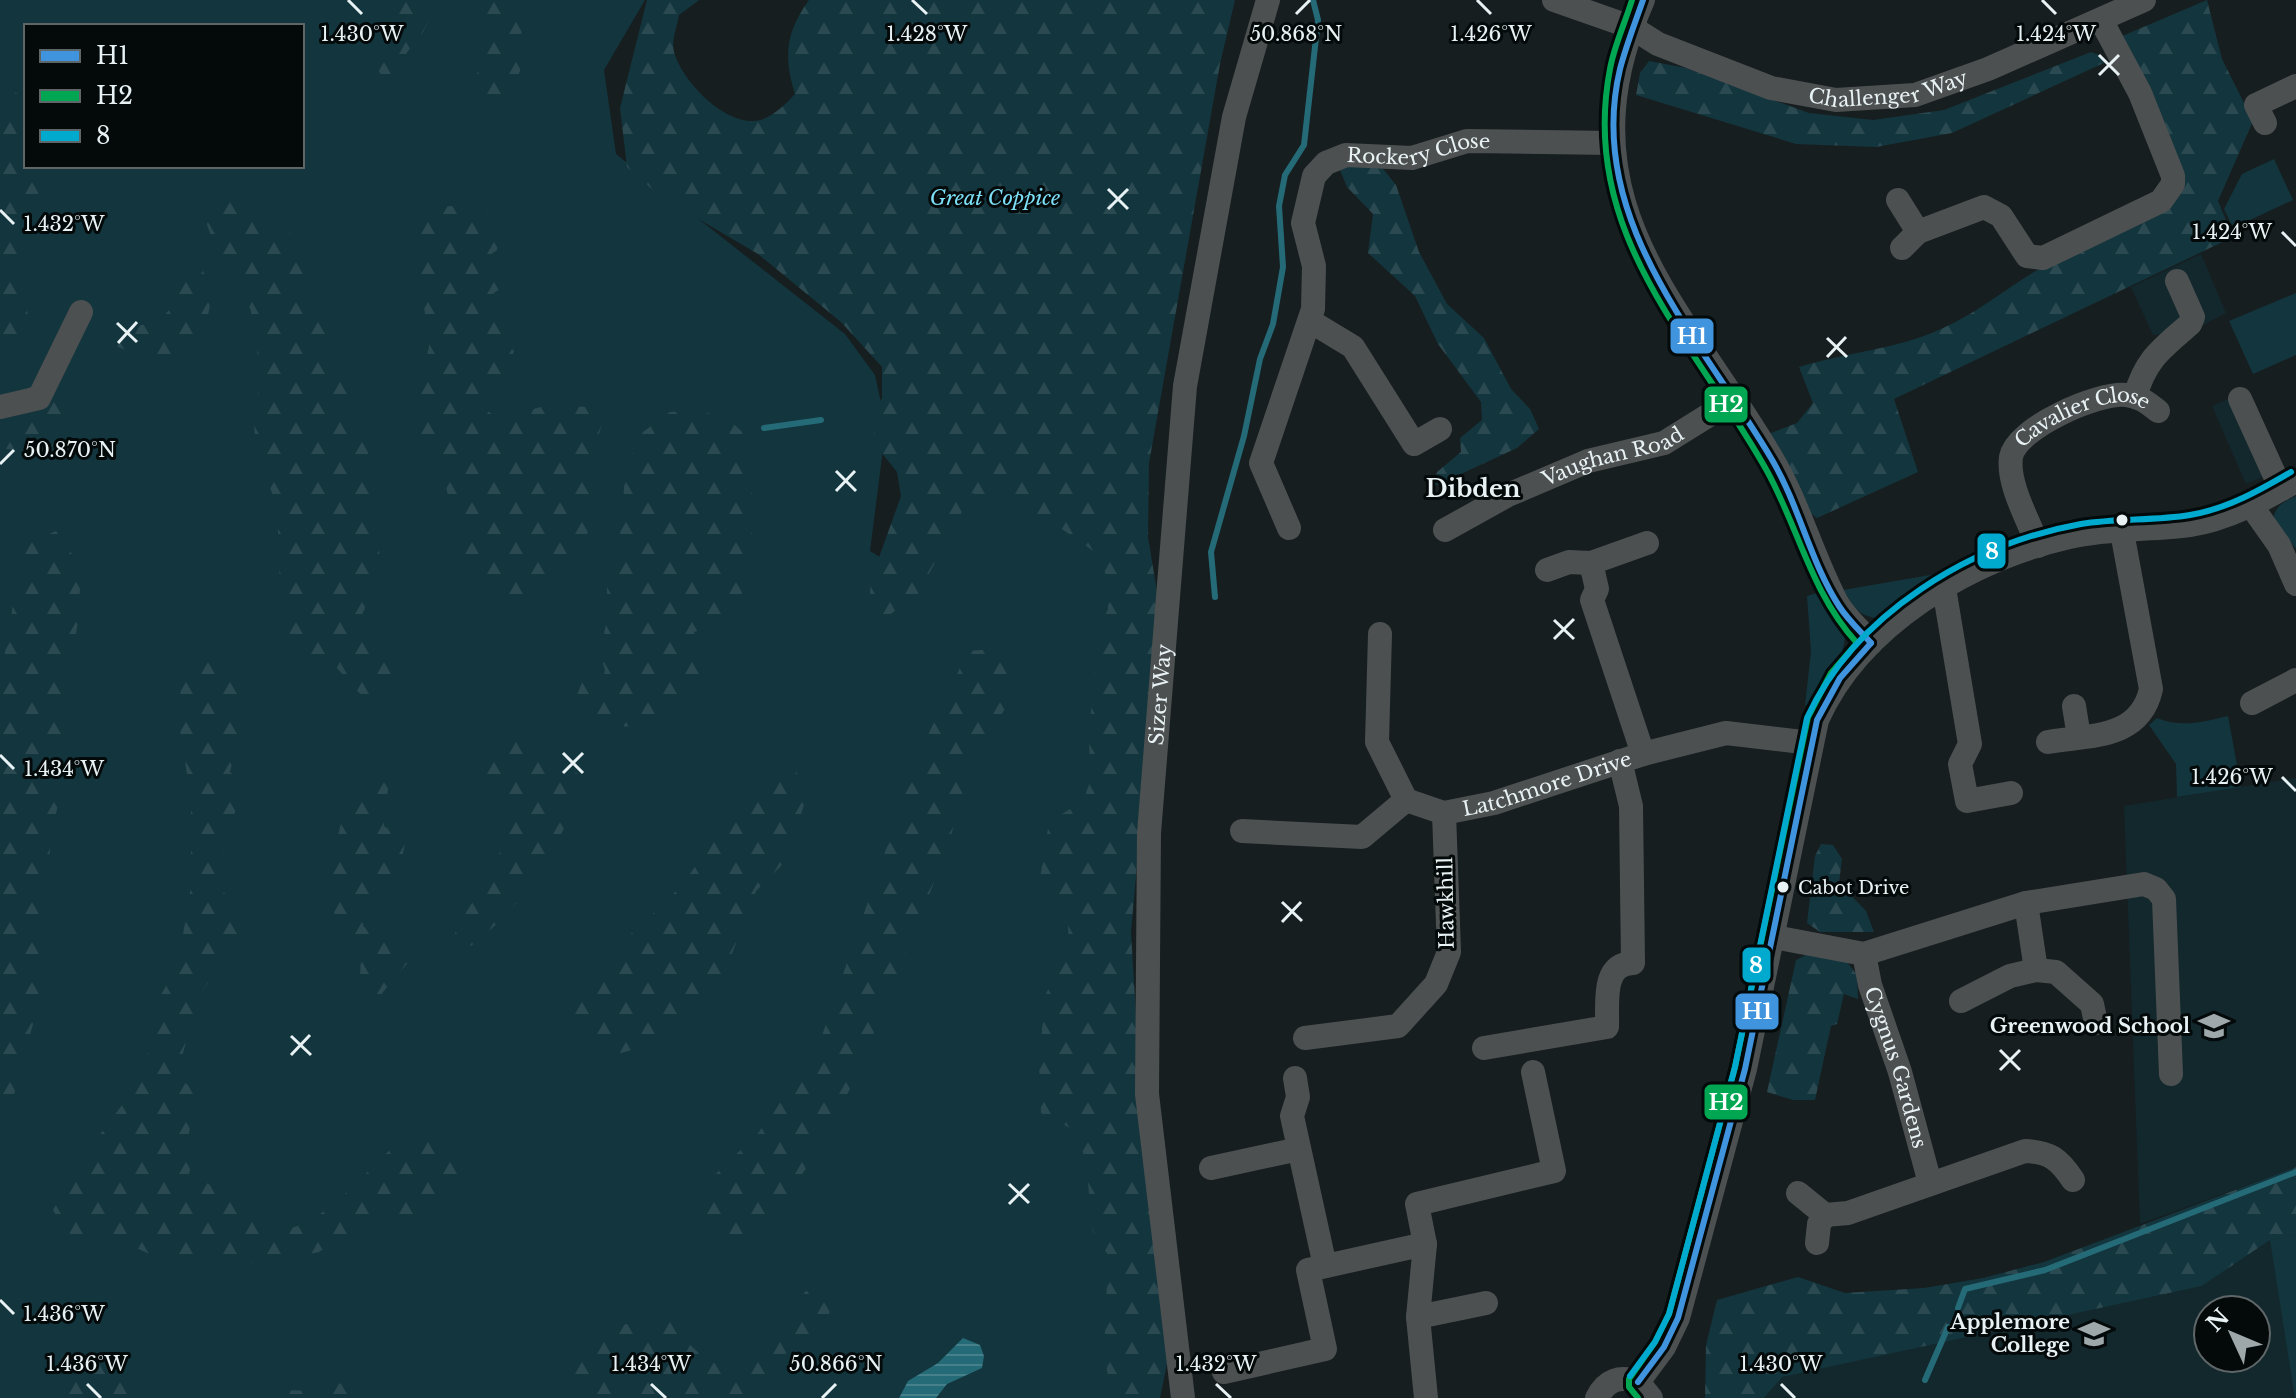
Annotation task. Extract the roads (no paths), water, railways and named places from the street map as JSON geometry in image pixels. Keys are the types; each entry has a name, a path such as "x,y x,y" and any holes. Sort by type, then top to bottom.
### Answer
{"street":[{"name":"Sizer Way","path":"1183,1398 1147,1094 1149,833 1185,386 1234,117 1268,0"},
{"path":"1554,0 1631,27"},
{"path":"1643,0 1631,27 1615,95 1613,143 1636,244 1657,285 1773,459 1837,604 1871,643"},
{"name":"Challenger Way","path":"1631,27 1658,44 1771,88 1836,100 1915,95 1988,69 2144,0"},
{"path":"1898,200 1910,240 1984,207 2001,216 2027,256 2043,258 2161,201 2169,193 2173,176 2140,93 2101,20"},
{"path":"2265,123 2256,105 2296,86"},
{"name":"Rockery Close","path":"1289,528 1261,463 1313,309 1314,266 1303,223 1314,176 1326,163 1346,155 1412,158 1467,141 1613,143"},
{"path":"2135,397 2142,371 2149,360 2190,324 2193,317 2177,281"},
{"path":"0,407 39,398 81,312"},
{"path":"1310,321 1353,347 1414,444 1440,429"},
{"name":"Cavalier Close","path":"2038,546 2012,475 2013,450 2036,426 2108,396 2145,400 2158,411"},
{"path":"1597,1398 1610,1382 1629,1379 1644,1390 1678,1318 1745,1069 1811,743 1831,689 1893,623 1944,588 2038,546 2071,536 2192,525 2250,504 2289,485 2240,399"},
{"name":"Vaughan Road","path":"1445,530 1508,495 1588,461 1664,443 1733,400"},
{"path":"2250,504 2294,572"},
{"path":"2048,742 2129,725 2147,707 2151,689 2122,532"},
{"path":"1547,570 1569,562 1591,563 1647,543"},
{"path":"1591,563 1597,589 1592,600 1643,754"},
{"path":"1944,588 1970,744 1960,764 1967,801 2011,793"},
{"path":"1242,831 1362,837 1406,800 1377,742 1380,634"},
{"path":"2252,703 2296,680"},
{"path":"2074,706 2079,737"},
{"name":"Latchmore Drive","path":"1406,800 1444,813 1494,803 1643,754 1726,733 1811,743"},
{"path":"1484,1048 1607,1027 1609,981 1613,970 1622,963 1633,963 1631,806 1620,761"},
{"name":"Hawkhill","path":"1305,1038 1398,1026 1436,984 1449,952 1444,813"},
{"path":"1774,937 1864,954 2026,903 2144,884 2156,889 2164,899 2171,1074"},
{"path":"2026,903 2036,970"},
{"name":"Cygnus Gardens","path":"1864,954 1870,985 1900,1072 1930,1183"},
{"path":"1961,1001 2010,976 2036,970 2056,972 2092,1004 2096,1023"},
{"path":"1426,1398 1418,1317 1425,1244 1417,1204 1554,1171 1533,1072"},
{"path":"1224,1372 1325,1349 1316,1268 1292,1116 1298,1097 1295,1078"},
{"path":"1211,1168 1299,1149"},
{"path":"1798,1193 1825,1215 1848,1213 2025,1151 2047,1152 2061,1162 2073,1180"},
{"path":"1817,1243 1819,1224 1825,1215"},
{"path":"1316,1268 1425,1244"},
{"path":"1418,1317 1486,1303"}],"water":[{"path":"963,1338 980,1345 984,1356 982,1368 947,1384 936,1398 899,1398 908,1381 938,1363"}],"waterway":[{"path":"1215,597 1211,552 1244,436 1260,359 1273,324 1283,267 1279,206 1285,175 1304,145 1318,20 1313,0"},
{"path":"764,428 821,420"},
{"path":"1958,1308 1965,1289 2045,1270 2296,1172"},
{"path":"1925,1380 1948,1327"}],"place":[{"name":"Cabot Drive","path":"1783,887"},
{"name":"Greenwood School","path":"2214,1026"},
{"name":"Applemore College","path":"2094,1334"}],"district":[{"name":"Dibden","path":"1473,489"}],"park label":[{"name":"Great Coppice","path":"995,198"}]}
